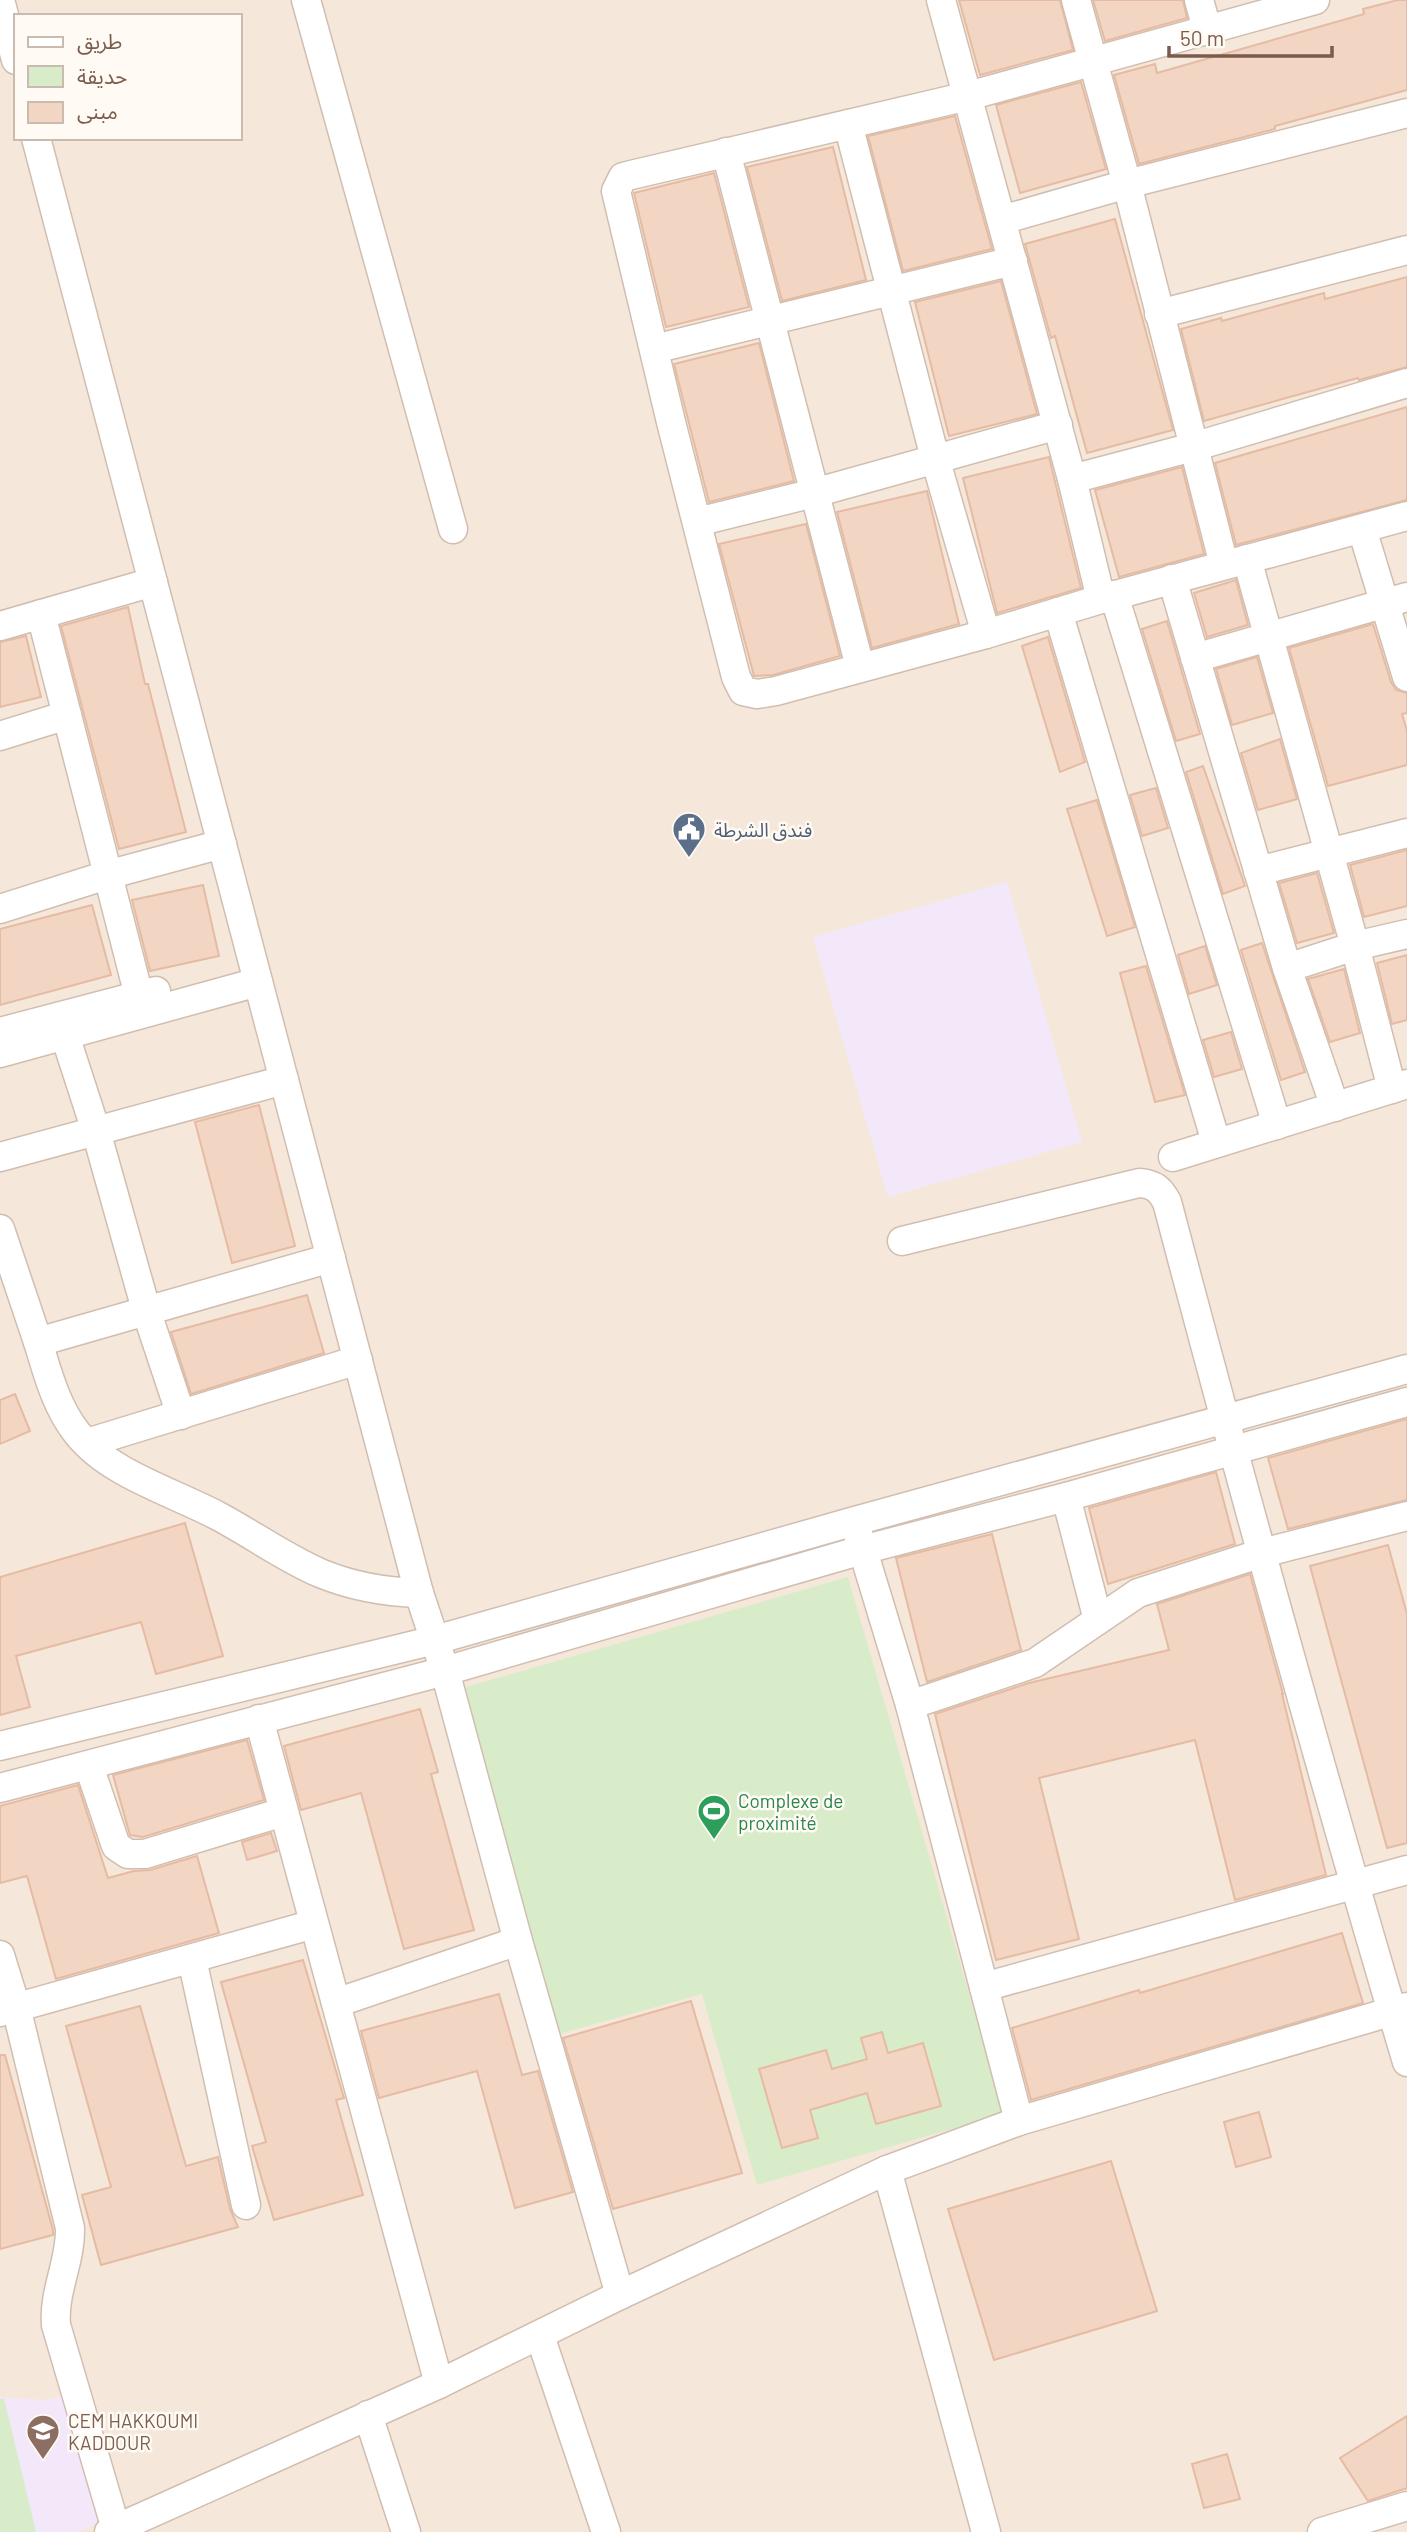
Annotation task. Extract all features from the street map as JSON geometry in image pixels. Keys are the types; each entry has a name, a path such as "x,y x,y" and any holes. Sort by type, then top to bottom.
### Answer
{"street":[{"path":"0,0 14,52"},
{"path":"306,0 453,529"},
{"path":"941,0 1072,479 1107,597 1277,1125"},
{"path":"1076,0 1127,184 1193,447 1235,562 1268,635 1355,946 1400,1087 1173,1157"},
{"path":"1199,0 1207,29"},
{"path":"1315,0 968,96 623,177 617,191 736,677 743,691 757,694 776,691 986,634 1107,597 1407,516"},
{"path":"1002,220 1127,184 1407,113"},
{"path":"849,124 935,458 986,634"},
{"path":"37,140 419,1593 445,1671 518,1941 620,2295"},
{"path":"726,152 860,667"},
{"path":"1159,314 1407,250"},
{"path":"654,349 1013,261"},
{"path":"1072,479 1193,447 1407,383"},
{"path":"697,522 814,493 1058,425"},
{"path":"1362,528 1396,600 1407,677"},
{"path":"1172,579 1287,968 1335,1107"},
{"path":"0,626 153,582"},
{"path":"1195,658 1396,600"},
{"path":"1058,612 1216,1142"},
{"path":"41,614 139,996"},
{"path":"0,736 67,715"},
{"path":"1258,871 1407,833"},
{"path":"0,909 107,875 222,844"},
{"path":"1287,968 1355,946 1407,934"},
{"path":"0,1053 139,996 256,974"},
{"path":"0,1032 62,1026 256,974"},
{"path":"62,1026 96,1131 146,1313 181,1415"},
{"path":"0,1157 284,1080"},
{"path":"902,1241 1139,1183 1151,1184 1162,1192 1167,1202 1224,1419 1354,1885 1399,2009 1407,2062"},
{"path":"0,1229 63,1411 77,1433 97,1453 135,1477 219,1517 319,1573 354,1585 419,1593"},
{"path":"38,1342 331,1258"},
{"path":"87,1443 358,1360"},
{"path":"0,1746 435,1640 1407,1369"},
{"path":"0,1788 445,1671 862,1550 1066,1497 1234,1448 1407,1402"},
{"path":"1066,1497 1098,1620"},
{"path":"910,1705 1019,1670 1138,1593 1262,1553 1407,1516"},
{"path":"855,1521 910,1705 1019,2121"},
{"path":"259,1719 439,2384"},
{"path":"89,1766 115,1843 128,1854 145,1854 283,1812"},
{"path":"984,1987 1407,1870"},
{"path":"8,2010 314,1924"},
{"path":"336,2003 518,1941"},
{"path":"0,1955 8,2010 70,2228 70,2240 57,2298 56,2325 112,2530 439,2384 620,2295 887,2170 1019,2121 1399,2009"},
{"path":"192,1959 246,2205"},
{"path":"887,2170 986,2532"},
{"path":"540,2336 606,2532"},
{"path":"368,2415 406,2532"},
{"path":"1322,2532 1406,2511"}],"shaded area":[{"path":"0,0 1407,0 1407,2532 0,2532"},
{"path":"1007,882 1082,1142 888,1197 813,937"},
{"name":"CEM HAKKOUMI KADDOUR","path":"63,2396 106,2521 77,2532 0,2532 0,2397 46,2400"}],"green space":[{"name":"Complexe de proximité","path":"848,1577 1004,2114 757,2185 702,1994 559,2034 459,1689"},
{"path":"4,2398 36,2532 0,2532 0,2399"}],"building":[{"path":"959,0 1060,0 1073,50 980,75"},
{"path":"1093,0 1183,0 1187,18 1105,41"},
{"path":"1407,0 1407,90 1275,126 1275,129 1139,164 1114,75 1155,64 1157,73 1364,14 1363,9"},
{"path":"1081,82 1106,169 1020,193 996,105"},
{"path":"955,116 992,249 903,271 868,136"},
{"path":"833,147 866,280 782,301 747,167"},
{"path":"714,173 749,307 666,327 634,193"},
{"path":"1115,219 1173,430 1087,453 1055,336 1051,338 1025,244"},
{"path":"1407,277 1407,367 1204,421 1181,329 1221,318 1222,321 1324,293 1325,299"},
{"path":"1001,281 1037,414 949,436 915,302"},
{"path":"759,343 794,481 709,502 674,364"},
{"path":"1407,407 1407,500 1236,545 1215,463"},
{"path":"1049,457 1081,588 997,613 963,478"},
{"path":"1182,467 1204,554 1119,577 1095,490"},
{"path":"927,491 959,624 872,648 837,512"},
{"path":"806,524 840,656 773,675 754,676 719,544"},
{"path":"1236,580 1248,625 1207,637 1194,593"},
{"path":"128,607 145,684 148,684 186,832 119,849 61,626"},
{"path":"1167,621 1200,734 1176,741 1142,629"},
{"path":"1373,624 1391,682 1396,690 1407,693 1407,713 1402,714 1407,731 1407,765 1328,786 1289,648"},
{"path":"26,636 41,697 0,707 0,642"},
{"path":"1048,637 1085,762 1060,772 1022,646"},
{"path":"1257,657 1273,713 1232,725 1216,669"},
{"path":"1280,739 1297,799 1258,810 1241,753"},
{"path":"1203,766 1245,886 1223,894 1186,772"},
{"path":"1156,788 1168,828 1142,836 1130,795"},
{"path":"1097,800 1135,927 1107,936 1067,809"},
{"path":"1407,850 1407,906 1364,917 1350,865"},
{"path":"1317,873 1334,933 1297,943 1279,883"},
{"path":"203,885 219,956 150,971 132,900"},
{"path":"92,905 111,975 0,1005 0,929"},
{"path":"1262,943 1305,1072 1281,1080 1241,950"},
{"path":"1205,946 1217,985 1189,994 1178,955"},
{"path":"1407,955 1407,1020 1392,1024 1377,963"},
{"path":"1146,966 1185,1095 1155,1102 1120,973"},
{"path":"1344,969 1360,1033 1330,1042 1308,979"},
{"path":"1231,1032 1242,1069 1214,1077 1203,1040"},
{"path":"259,1105 295,1246 232,1263 195,1122"},
{"path":"307,1295 324,1353 191,1394 171,1332"},
{"path":"15,1394 30,1431 0,1444 0,1400"},
{"path":"1407,1419 1407,1500 1288,1529 1268,1458"},
{"path":"1216,1472 1235,1544 1108,1584 1089,1508"},
{"path":"185,1523 223,1656 156,1674 141,1622 16,1656 30,1707 0,1715 0,1577"},
{"path":"992,1534 1021,1650 927,1682 896,1558"},
{"path":"1388,1545 1407,1614 1407,1843 1387,1848 1310,1566"},
{"path":"1250,1574 1283,1694 1326,1875 1235,1900 1195,1740 1039,1778 1079,1939 996,1960 935,1714 1029,1683 1169,1650 1157,1604"},
{"path":"420,1709 438,1772 431,1774 474,1930 404,1949 361,1793 301,1810 284,1746"},
{"path":"247,1740 264,1800 143,1837 130,1835 113,1775"},
{"path":"78,1785 108,1878 150,1870 197,1856 219,1933 56,1979 27,1876 0,1883 0,1806"},
{"path":"271,1833 277,1851 247,1860 242,1842"},
{"path":"1342,1933 1363,2003 1031,2100 1012,2028"},
{"path":"303,1960 344,2098 336,2100 363,2195 274,2220 252,2146 266,2142 221,1982"},
{"path":"499,1994 522,2075 538,2071 573,2192 515,2208 477,2071 379,2098 361,2031"},
{"path":"691,2001 742,2173 613,2209 563,2038"},
{"path":"140,2006 186,2166 218,2157 230,2209 238,2227 101,2265 82,2195 111,2187 66,2026"},
{"path":"882,2032 888,2053 923,2043 941,2106 876,2124 867,2093 810,2110 818,2138 782,2148 759,2069 826,2050 832,2069 867,2059 861,2038"},
{"path":"0,2055 5,2055 53,2235 0,2249"},
{"path":"1259,2112 1271,2157 1236,2167 1224,2122"},
{"path":"1111,2161 1157,2311 994,2360 948,2209"},
{"path":"1407,2416 1407,2488 1368,2501 1340,2458"},
{"path":"1227,2454 1240,2499 1204,2508 1192,2464"}],"place":[{"name":"فندق الشرطة","path":"689,859"},
{"name":"Complexe de proximité","path":"714,1841"},
{"name":"CEM HAKKOUMI KADDOUR","path":"43,2461"}]}
